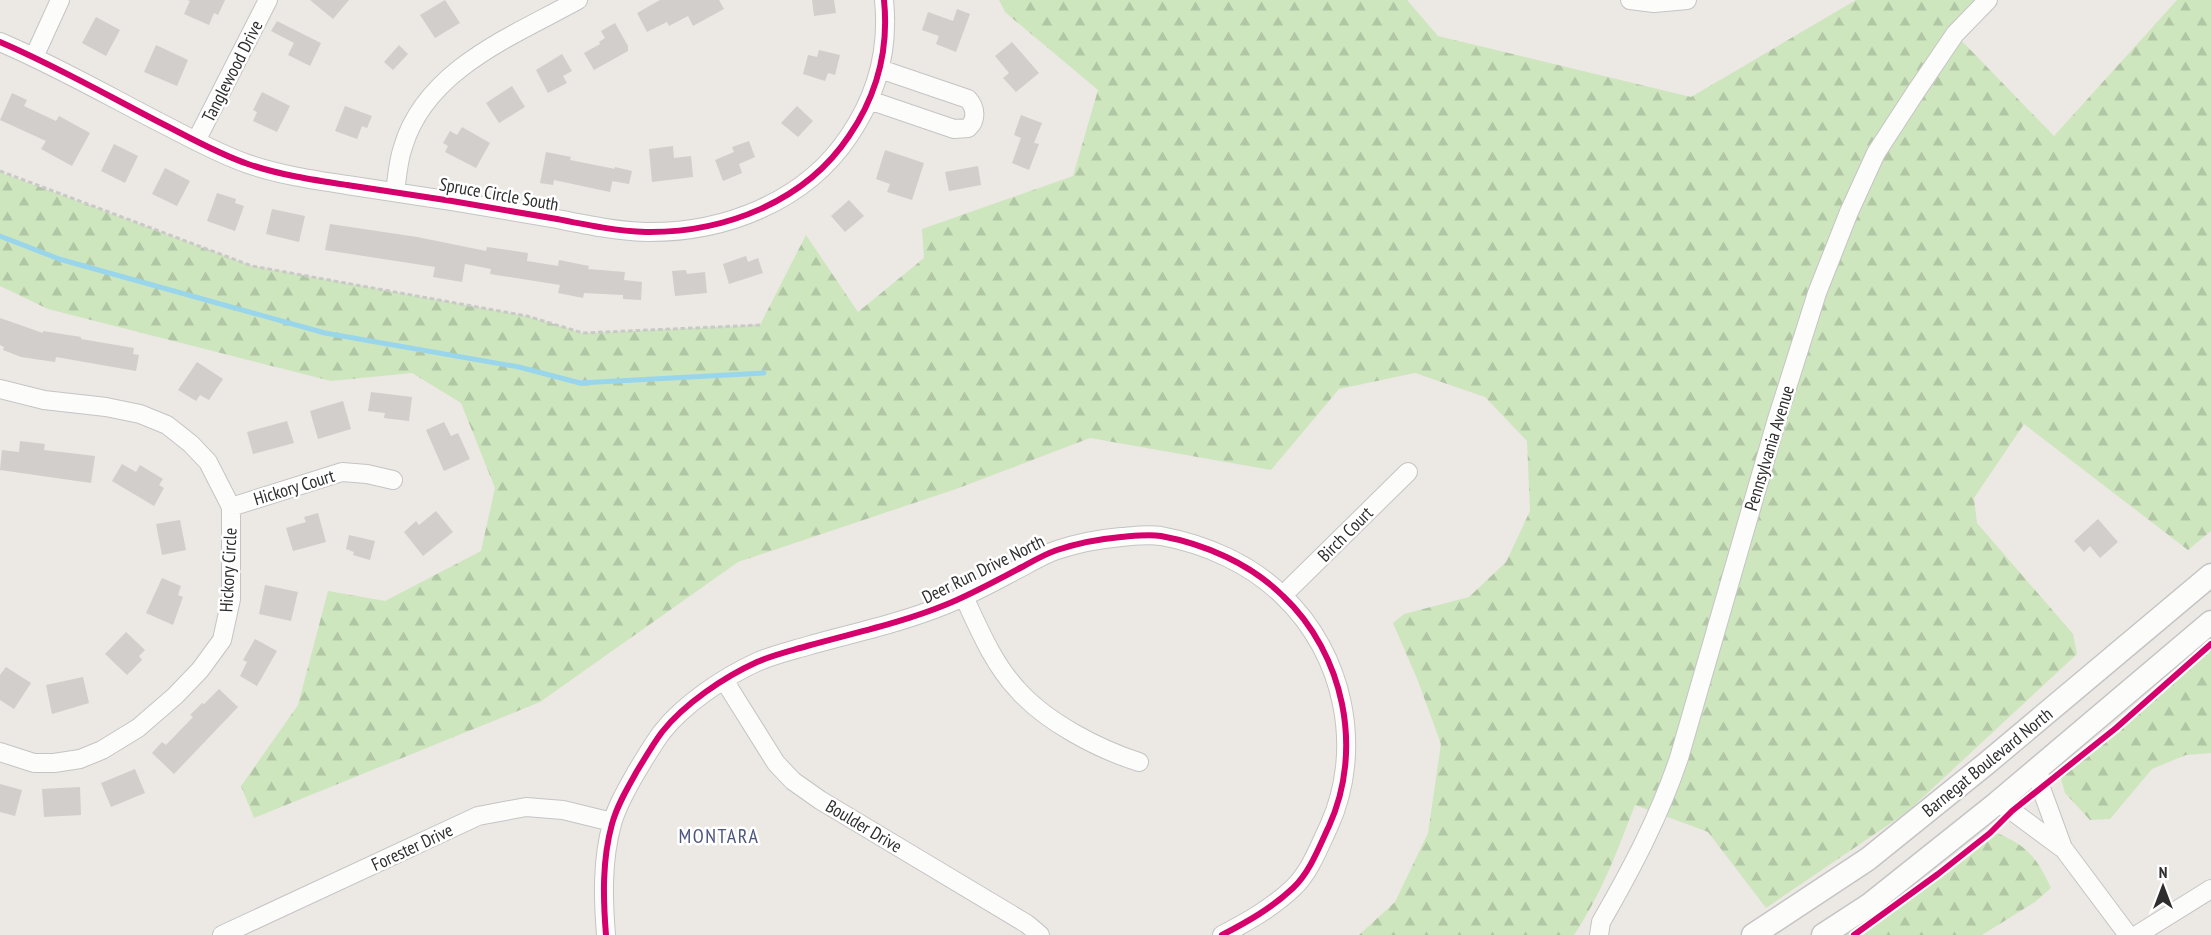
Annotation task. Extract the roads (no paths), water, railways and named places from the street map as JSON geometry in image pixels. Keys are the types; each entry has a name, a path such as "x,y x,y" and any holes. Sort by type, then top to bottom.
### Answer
{"street":[{"path":"34,57 60,0"},
{"name":"Tanglewood Drive","path":"196,141 268,0"},
{"path":"395,192 403,147 415,118 440,85 475,57 578,0"},
{"name":"Spruce Circle South","path":"0,42 34,57 196,141 249,165 276,172 603,228 648,232 700,228 765,208 803,185 841,148 870,100 880,69 885,37 884,0"},
{"path":"1630,0 1654,3 1687,0"},
{"name":"Pennsylvania Avenue","path":"1596,931 1647,839 1666,796 1777,419 1817,294 1850,212 1876,153 1915,93 1955,34 1988,0"},
{"path":"870,100 954,129 968,128 974,120 975,108 968,99 880,69"},
{"name":"Hickory Circle","path":"0,388 44,400 106,407 140,414 166,425 191,444 208,462 231,507 231,599 222,640 200,670 138,728 102,750 80,759 34,764 0,753"},
{"name":"Hickory Court","path":"231,507 342,472 367,474 393,480"},
{"name":"Birch Court","path":"1283,595 1408,472"},
{"name":"Deer Run Drive North","path":"606,935 605,862 612,822 626,790 664,729 686,708 724,680 758,662 920,615 964,597 1054,550 1091,540 1157,536 1195,544 1226,557 1256,574 1283,595 1305,621 1324,651 1340,692 1345,722 1346,758 1342,789 1335,813 1312,863 1294,887 1255,918 1222,935"},
{"name":"Barnegat Boulevard North","path":"1753,935 1868,859 1987,763 2211,575"},
{"path":"964,597 994,657 1017,690 1046,714 1091,743 1139,762"},
{"name":"Barnegat Boulevard North","path":"1823,935 1869,905 1997,803 2211,622"},
{"name":"Boulder Drive","path":"724,680 776,763 793,781 820,800 1027,924 1040,935"},
{"path":"2039,768 2041,788 2063,848 2128,935"},
{"path":"1997,803 2012,811 2063,848"},
{"name":"Forester Drive","path":"222,935 478,816 526,807 563,810 612,822"},
{"path":"2137,935 2211,889"}],"waterway":[{"path":"0,236 59,259 325,333 519,367 580,383 764,373"}],"district":[{"name":"MONTARA","path":"719,836"}]}
